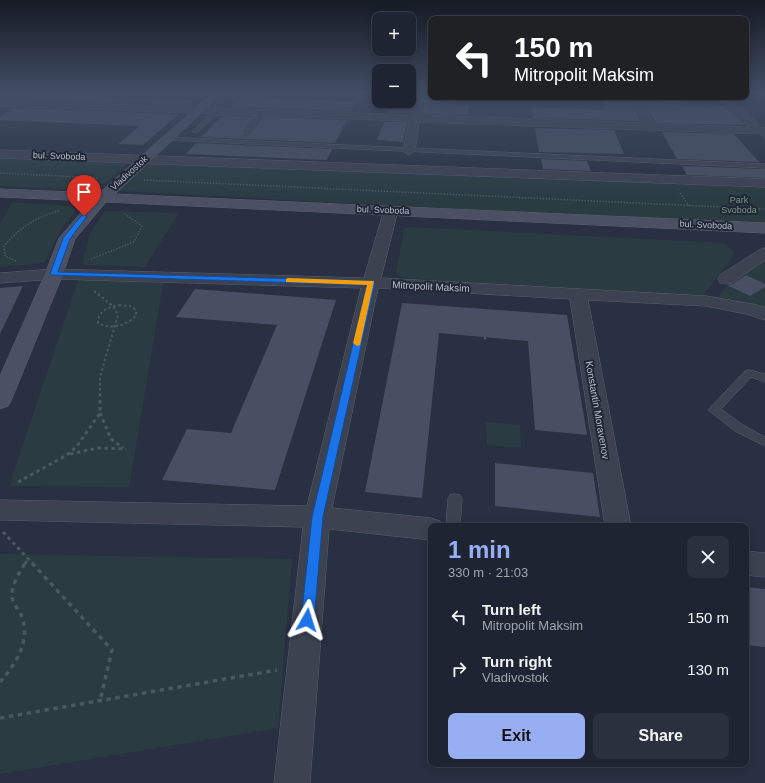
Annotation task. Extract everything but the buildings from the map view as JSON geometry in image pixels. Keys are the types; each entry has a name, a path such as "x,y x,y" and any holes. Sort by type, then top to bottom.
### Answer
{"street":[{"name":"Vladivostok","path":"0,401 54,274 67,238 102,198 179,129"},
{"path":"409,151 412,129"},
{"path":"679,129 763,133"},
{"name":"bul. Svoboda","path":"0,154 765,183"},
{"name":"bul. Svoboda","path":"0,193 102,198 390,204 765,228"},
{"path":"292,783 317,517 390,204"},
{"path":"726,279 765,253"},
{"name":"Mitropolit Maksim","path":"0,278 54,274 371,283 706,301 751,309 765,315"},
{"name":"Konstantin Moravenov","path":"578,294 617,523"},
{"path":"2,521 317,517 428,529"},
{"path":"749,563 765,565"}],"lane":[{"path":"195,132 199,129"},
{"path":"246,133 250,129"},
{"path":"167,139 765,166"},
{"path":"765,378 749,373 714,410 739,428 765,442"},
{"path":"453,523 455,499"}],"path":[{"path":"0,173 122,179 390,204 688,205 765,209"},
{"path":"672,179 702,225"},
{"path":"390,204 393,204 390,204"},
{"path":"21,264 5,256 4,246 15,232 29,222 46,214 60,211"},
{"path":"85,261 134,242 142,226 126,214 120,212"},
{"path":"18,482 67,455 79,451 103,447 126,449 110,439 100,413 100,376 118,315 114,306 93,290"},
{"path":"114,306 130,306 136,310 137,313 128,322 116,326 101,325 97,320 98,317 103,311 114,306"},
{"path":"485,337 485,342"},
{"path":"67,455 77,446 100,413"},
{"path":"2,521 28,559 112,650 100,701"},
{"path":"0,682 9,673 18,660 24,637 23,620 14,604 12,594 22,567 28,559"},
{"path":"0,718 302,666"}],"green space":[{"path":"0,155 130,161 105,183 82,190 0,186"},
{"name":"Park Svoboda","path":"148,161 765,187 765,225 117,191"},
{"path":"12,202 70,206 76,211 62,228 44,263 0,267 0,224"},
{"path":"105,211 179,213 145,267 82,265 90,233"},
{"path":"412,227 724,243 735,253 702,297 404,278 396,274 404,229"},
{"path":"765,259 765,312 716,299 731,281"},
{"path":"79,278 163,283 129,487 9,486"},
{"path":"486,422 520,425 521,448 487,445"},
{"path":"0,554 292,559 278,728 0,774"}],"slow traffic":[{"path":"288,280 371,283 357,343"}],"route":[{"path":"84,216 67,238 54,274 371,283 317,517 307,620"}]}
